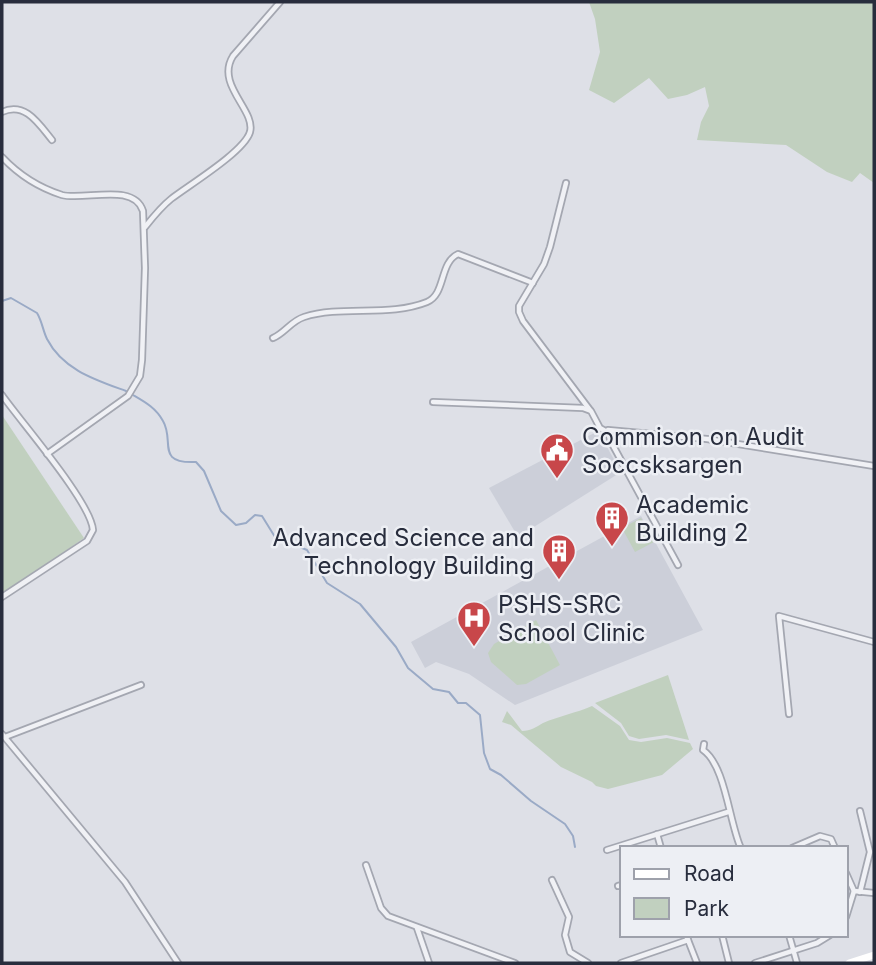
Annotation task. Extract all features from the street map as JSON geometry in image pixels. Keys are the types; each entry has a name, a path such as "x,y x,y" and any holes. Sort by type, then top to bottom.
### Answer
{"main road":[{"path":"849,963 874,955"}],"street":[{"path":"145,227 171,200 223,161 247,138 250,123 234,91 228,66 233,56 280,2"},
{"path":"2,112 13,108 26,112 52,140"},
{"path":"2,157 29,179 65,196 81,198 112,194 137,202 141,205 145,227 142,360 136,384 128,396 47,454"},
{"path":"566,183 550,247 519,306 519,315 590,410 600,428 607,432 678,565"},
{"path":"273,338 291,323 307,316 386,309 425,302 434,297 448,262 458,254 533,283"},
{"path":"2,395 47,454 89,517 93,530 87,541 2,597"},
{"path":"433,402 590,410"},
{"path":"607,432 616,430 707,439 874,466"},
{"path":"789,715 779,616 874,642"},
{"path":"141,685 3,736 125,882 178,963"},
{"path":"704,744 704,750 711,756 718,771 739,846"},
{"path":"848,912 870,852 860,811"},
{"path":"607,850 728,813"},
{"path":"657,834 660,846"},
{"path":"795,846 820,836 831,839 834,846"},
{"path":"366,865 384,913 417,928 515,963"},
{"path":"848,876 857,892"},
{"path":"552,880 569,917 565,932 570,952 588,963"},
{"path":"857,892 874,893"},
{"path":"417,928 429,963"},
{"path":"722,937 729,963"},
{"path":"790,937 797,963"},
{"path":"755,963 817,943 827,937"},
{"path":"621,963 687,938 696,963"}],"shaded area":[{"name":"Commison on Audit Soccsksargen","path":"598,431 621,472 518,537 489,488"},
{"path":"641,516 703,630 515,705 469,674 436,662 425,668 411,642"}],"green space":[{"path":"589,2 874,2 874,183 860,173 852,182 827,172 786,145 697,140 701,122 709,106 705,87 668,99 649,78 614,103 589,90 600,52 595,19"},
{"path":"2,415 84,538 2,596"},
{"path":"641,518 654,542 635,552 622,528"},
{"path":"536,620 560,665 526,684 517,685 491,662 488,653 494,644"},
{"path":"668,675 689,740 666,735 639,739 629,736 621,723 595,703"},
{"path":"592,706 620,726 629,740 641,742 667,738 690,743 693,749 662,775 608,789 596,786 561,767 511,725 502,722 507,711 522,731 528,730"}],"waterway":[{"path":"2,301 11,298 37,313 54,350 71,366 92,378 126,391"},
{"path":"133,395 160,416 166,429 171,455 183,462 196,462 204,471 221,511 236,525 246,523 255,515 262,516 275,537 307,550 327,583 360,604 396,647 408,668 433,689 449,692 458,703 466,703 480,715 484,753 490,769 565,824 573,836 575,847"}],"place":[{"name":"Commison on Audit Soccsksargen","path":"557,480"},
{"name":"Academic Building 2","path":"612,548"},
{"name":"Advanced Science and Technology Building","path":"559,581"},
{"name":"PSHS-SRC School Clinic","path":"474,648"}]}
